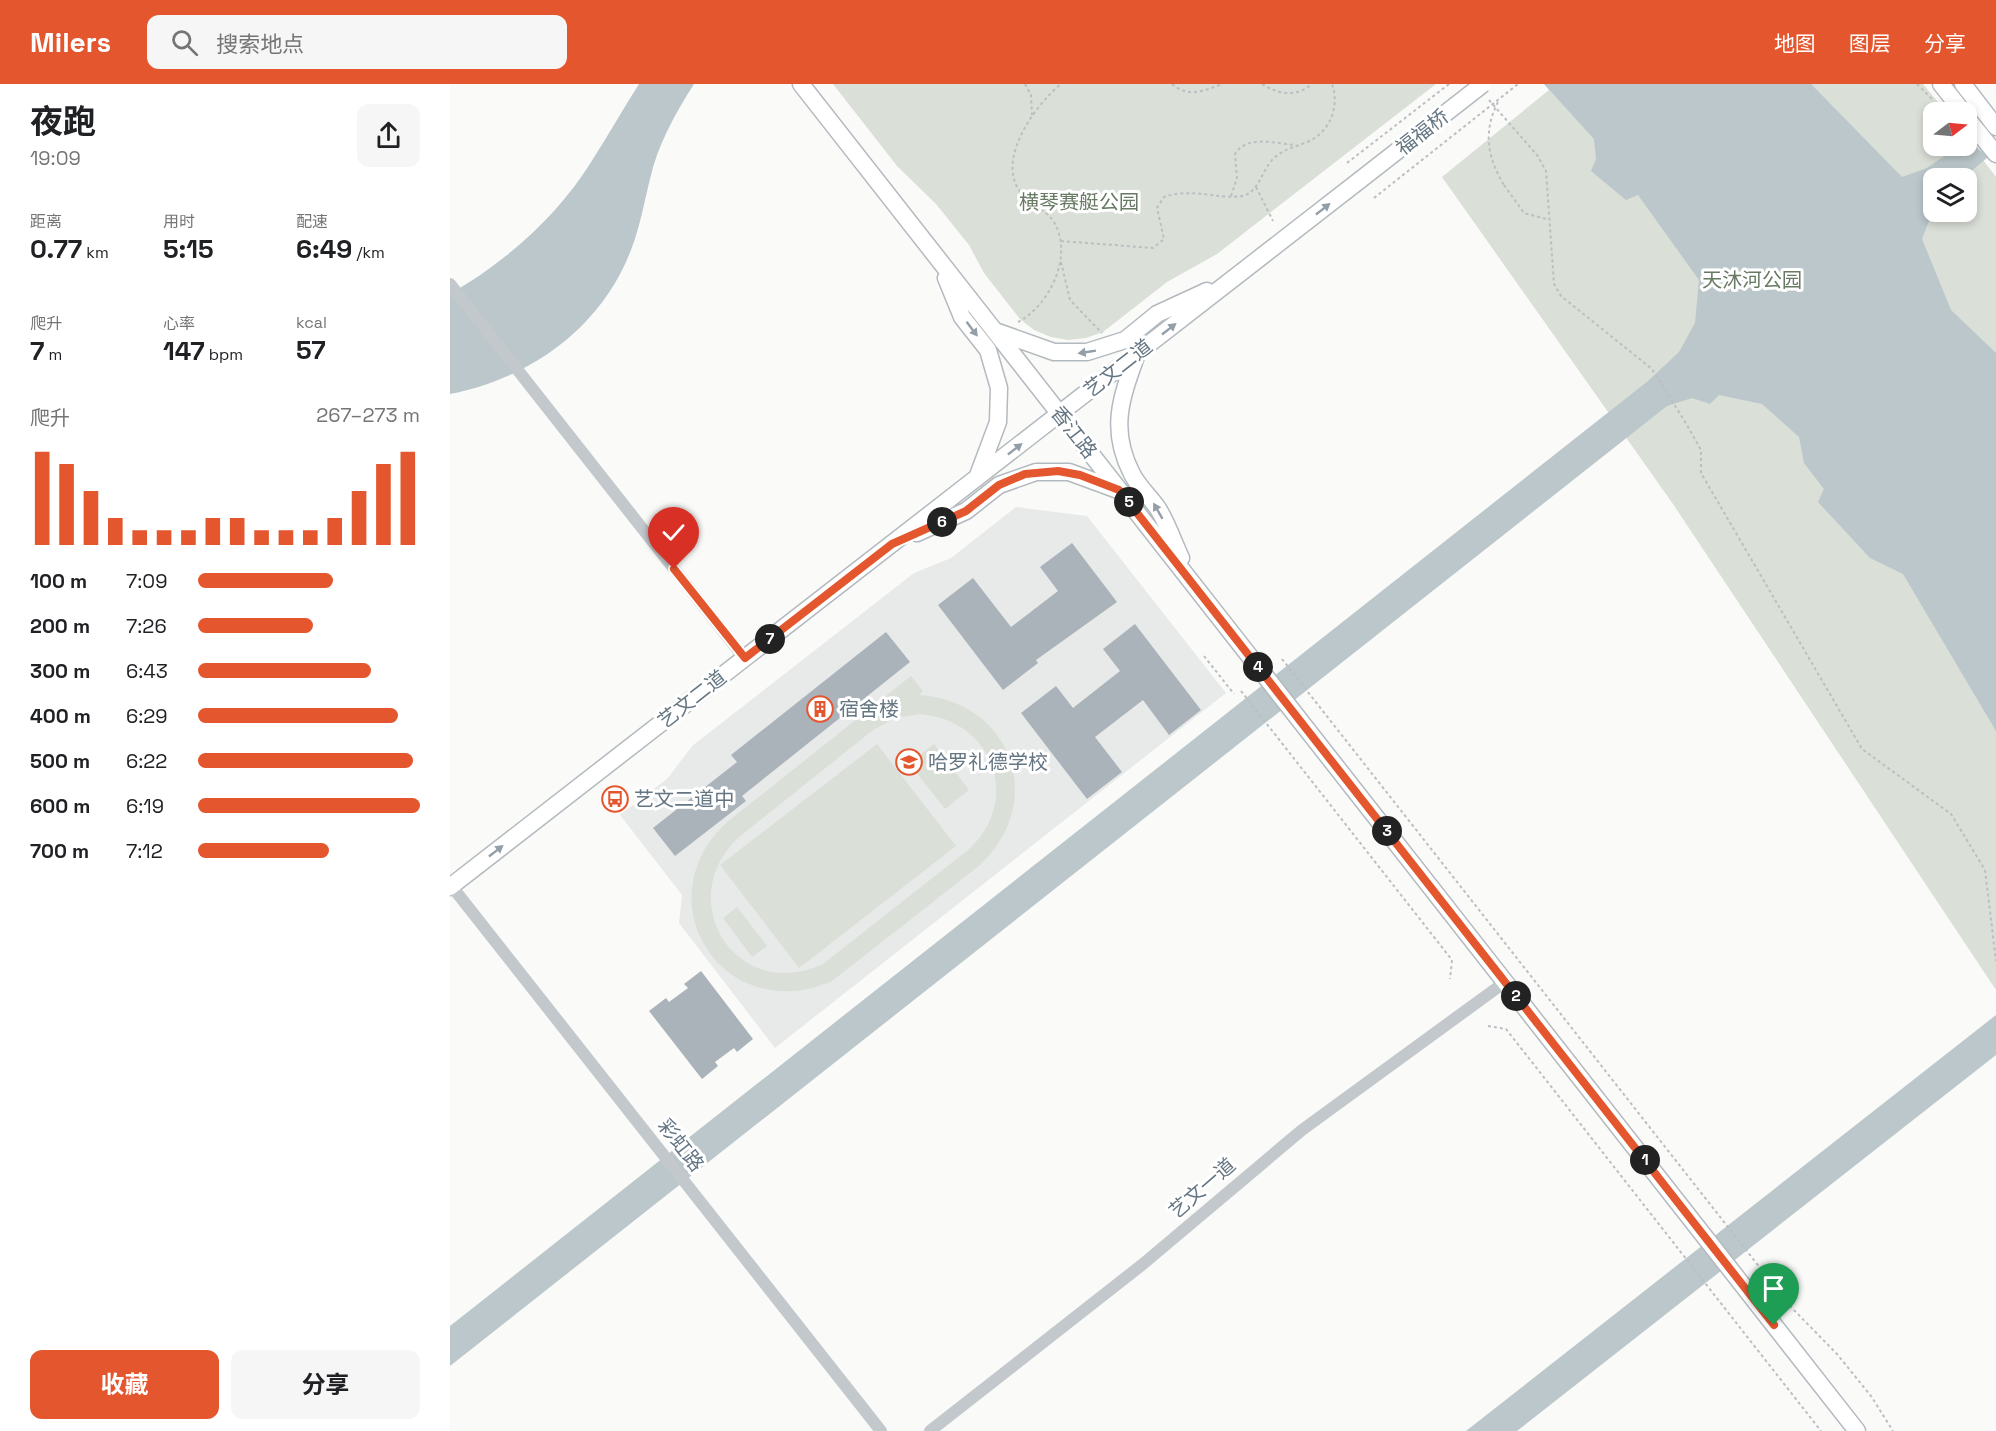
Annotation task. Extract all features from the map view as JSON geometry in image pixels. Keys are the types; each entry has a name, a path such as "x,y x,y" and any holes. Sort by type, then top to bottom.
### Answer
{"main road":[{"name":"香江路","path":"801,84 1857,1431"},
{"path":"1941,84 1955,102"},
{"path":"1963,84 1996,127"},
{"name":"福福桥","path":"1360,180 1483,88"},
{"path":"1977,131 1996,154"},
{"name":"艺文二道","path":"451,886 1360,180"},
{"path":"937,258 962,317 988,350 999,388 998,422 977,478"},
{"path":"994,331 1054,352 1087,352 1125,340 1157,314 1232,280"},
{"path":"1137,354 1123,392 1119,411 1122,449 1132,476 1158,509 1192,583"},
{"path":"892,544 966,511 999,485 1025,474 1047,471 1069,472 1119,490"}],"street":[{"path":"450,284 745,658"},
{"name":"彩虹路","path":"451,886 880,1431"},
{"name":"艺文一道","path":"930,1431 1143,1264 1302,1130 1505,982"}],"path":[{"path":"1025,84 1033,102 1031,117"},
{"path":"1061,84 1041,103 1031,117 1012,162 1013,180 1023,196 1050,217 1061,241 1061,260 1070,300 1105,335"},
{"path":"1172,84 1180,90 1193,93 1206,91 1222,84"},
{"path":"1262,84 1287,94 1301,91 1312,84"},
{"path":"1061,241 1153,248 1164,239 1157,208 1164,197 1193,193 1245,195 1256,187 1272,159 1294,145 1314,138 1327,125 1335,100 1332,84"},
{"path":"1347,163 1449,84"},
{"path":"1374,198 1518,84"},
{"path":"1483,88 1542,162 1548,180 1554,284 1561,296 1652,369 1688,424 1701,450 1701,473 1862,748 1951,814 1985,870 1996,961"},
{"path":"1499,99 1490,121 1488,144 1492,166 1524,213 1550,220"},
{"path":"1231,196 1237,178 1235,154 1242,146 1252,142 1294,145"},
{"path":"1256,187 1273,221"},
{"path":"1017,322 1027,317 1042,300 1054,279 1061,260"},
{"path":"1204,656 1234,694"},
{"path":"1282,659 1790,1306 1838,1354 1871,1396 1893,1431"},
{"path":"1241,691 1452,960 1450,979"},
{"path":"1488,1026 1506,1029 1821,1431"}],"shaded area":[{"path":"639,84 694,84 662,141 653,166 634,241 618,278 582,326 560,345 535,362 508,376 450,394 450,294 511,252 530,236 564,200 599,150"},
{"path":"1544,84 1811,84 1902,177 1923,169 1923,222 1929,222 1922,239 1951,310 1996,353 1996,731 1903,574 1870,558 1818,502 1824,489 1804,463 1799,437 1762,404 1719,395 1710,404 1692,398 1667,406 450,1366 450,1326 1648,381 1679,352 1695,323 1699,280 1638,195 1626,200 1591,171 1596,159 1594,139"},
{"path":"1977,148 1988,157 1975,168 1927,168 1944,156 1977,156"},
{"name":"哈罗礼德学校","path":"1016,507 1087,516 1226,693 775,1048 679,923 682,895 620,815 668,778 692,746 914,573 951,558"},
{"path":"1996,1015 1996,1055 1517,1431 1466,1431"}],"green space":[{"name":"横琴赛艇公园","path":"833,84 1436,84 1217,254 1167,282 1103,332 1086,338 1068,340 1051,337 1034,330 1020,319 984,273 969,245 936,204 897,166"},
{"name":"天沐河公园","path":"1544,84 1923,84 1938,102 1923,102 1923,156 1977,156 1977,152 1996,177 1996,990 1673,504 1442,177 1549,90"},
{"path":"911,676 923,691 919,695 951,701 977,715 997,735 1010,758 1015,785 1012,812 1001,840 980,865 832,981 793,991 758,987 729,973 707,950 694,921 692,888 702,855 726,823","holes":["920,714 945,720 966,731 982,746 992,766 996,787 994,808 985,830 968,850 823,964 792,973 764,970 741,958 723,939 713,916 711,889 720,862 739,837 873,730 895,718"]},
{"path":"877,744 956,846 799,968 720,865"},
{"path":"934,744 969,790 945,809 909,763"},
{"path":"737,907 767,946 752,957 723,918"}],"building":[{"path":"1072,543 1117,602 1036,660 1038,663 1003,690 938,605 973,578 1011,627 1058,591 1040,567"},
{"path":"1135,624 1201,710 1169,735 1143,700 1095,737 1122,772 1087,799 1021,713 1056,686 1073,708 1120,671 1103,649"},
{"name":"宿舍楼","path":"886,632 910,662 742,796 746,801 675,856 653,828 737,762 731,755"},
{"path":"701,971 753,1039 737,1052 734,1048 715,1062 718,1066 702,1079 649,1011 666,998 669,1002 688,988 684,984"}],"place":[{"name":"宿舍楼","path":"820,709"},
{"name":"哈罗礼德学校","path":"909,762"},
{"name":"艺文二道中","path":"615,799"}],"route":[{"path":"674,569 745,658 892,544 966,511 999,485 1025,474 1058,471 1080,475 1119,490 1774,1325"}]}
